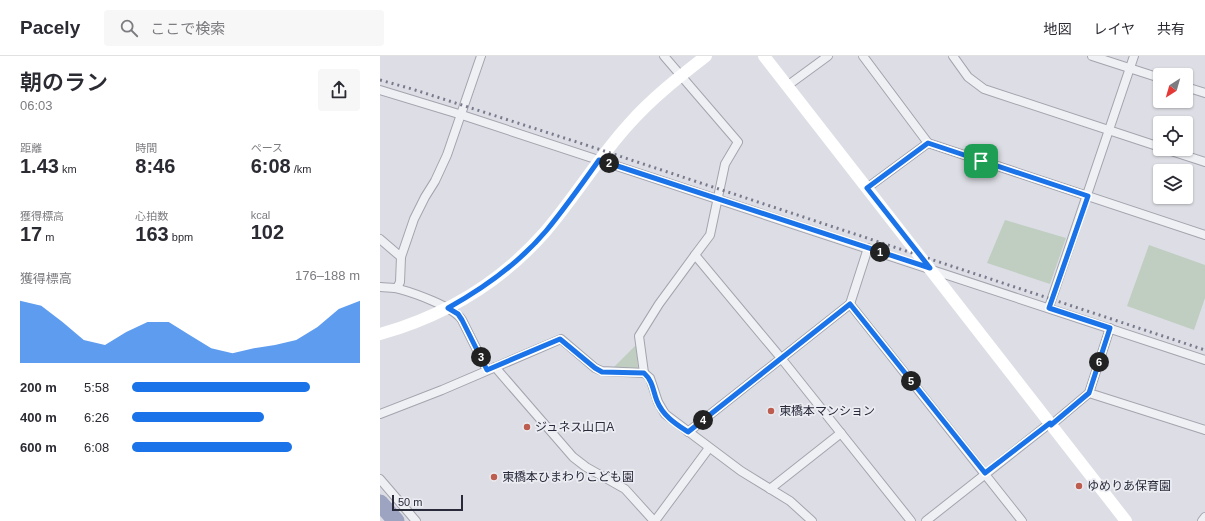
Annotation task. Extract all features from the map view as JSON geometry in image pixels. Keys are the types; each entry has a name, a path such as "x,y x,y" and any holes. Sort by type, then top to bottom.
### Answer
{"street":[{"path":"644,373 639,336 659,304 710,235 725,164 738,142 664,56"},
{"path":"380,334 422,321 448,308 474,293 507,269 532,246 557,218 599,160 642,110 681,75 706,56"},
{"path":"764,56 1126,521"},
{"path":"787,86 828,56"},
{"path":"863,56 928,143 1205,235"},
{"path":"953,56 968,77 984,89 1153,145"},
{"path":"1092,56 1153,76"},
{"path":"1049,308 1134,56"},
{"path":"398,288 400,282 401,257 414,219 425,197 436,181 447,156 462,115 479,57"},
{"path":"1193,89 1205,93"},
{"path":"380,90 462,115 930,268 1205,360"},
{"path":"867,188 928,143"},
{"path":"1187,156 1205,162"},
{"path":"380,239 401,257"},
{"path":"688,432 850,304 868,248"},
{"path":"696,255 781,358 911,521"},
{"path":"380,287 398,288 448,308 458,314 491,369 573,457 586,467 625,489 654,521 709,448"},
{"path":"850,304 1022,521"},
{"path":"926,521 985,473 1089,393 1110,328"},
{"path":"380,414 442,390 560,339 602,372 644,373 650,378 658,402 664,414 741,471 795,505 812,521"},
{"path":"1089,393 1205,430"},
{"path":"770,489 841,433"},
{"path":"380,479 416,521"},
{"path":"1202,521 1205,517"}],"green space":[{"path":"1005,220 1066,238 1050,284 987,263"},
{"path":"1149,245 1205,265 1205,298 1194,330 1127,306"},
{"path":"636,345 638,369 613,368"}],"waterway":[{"path":"380,503 396,521"}],"railway":[{"path":"380,80 583,144 1205,350"}],"place":[{"name":"東橋本マンション","path":"771,411"},
{"name":"ジュネス山口A","path":"527,427"},
{"name":"東橋本ひまわりこども園","path":"494,477"},
{"name":"ゆめりあ保育園","path":"1079,486"}],"route":[{"path":"928,143 981,161 1088,196 1049,308 1110,328 1089,393 1051,425 1050,423 985,473 850,304 688,432 664,414 658,402 650,378 644,373 602,372 560,339 487,370 462,320 458,314 448,308 464,300 490,282 520,258 557,218 599,160 930,268 867,188 928,143"}]}
